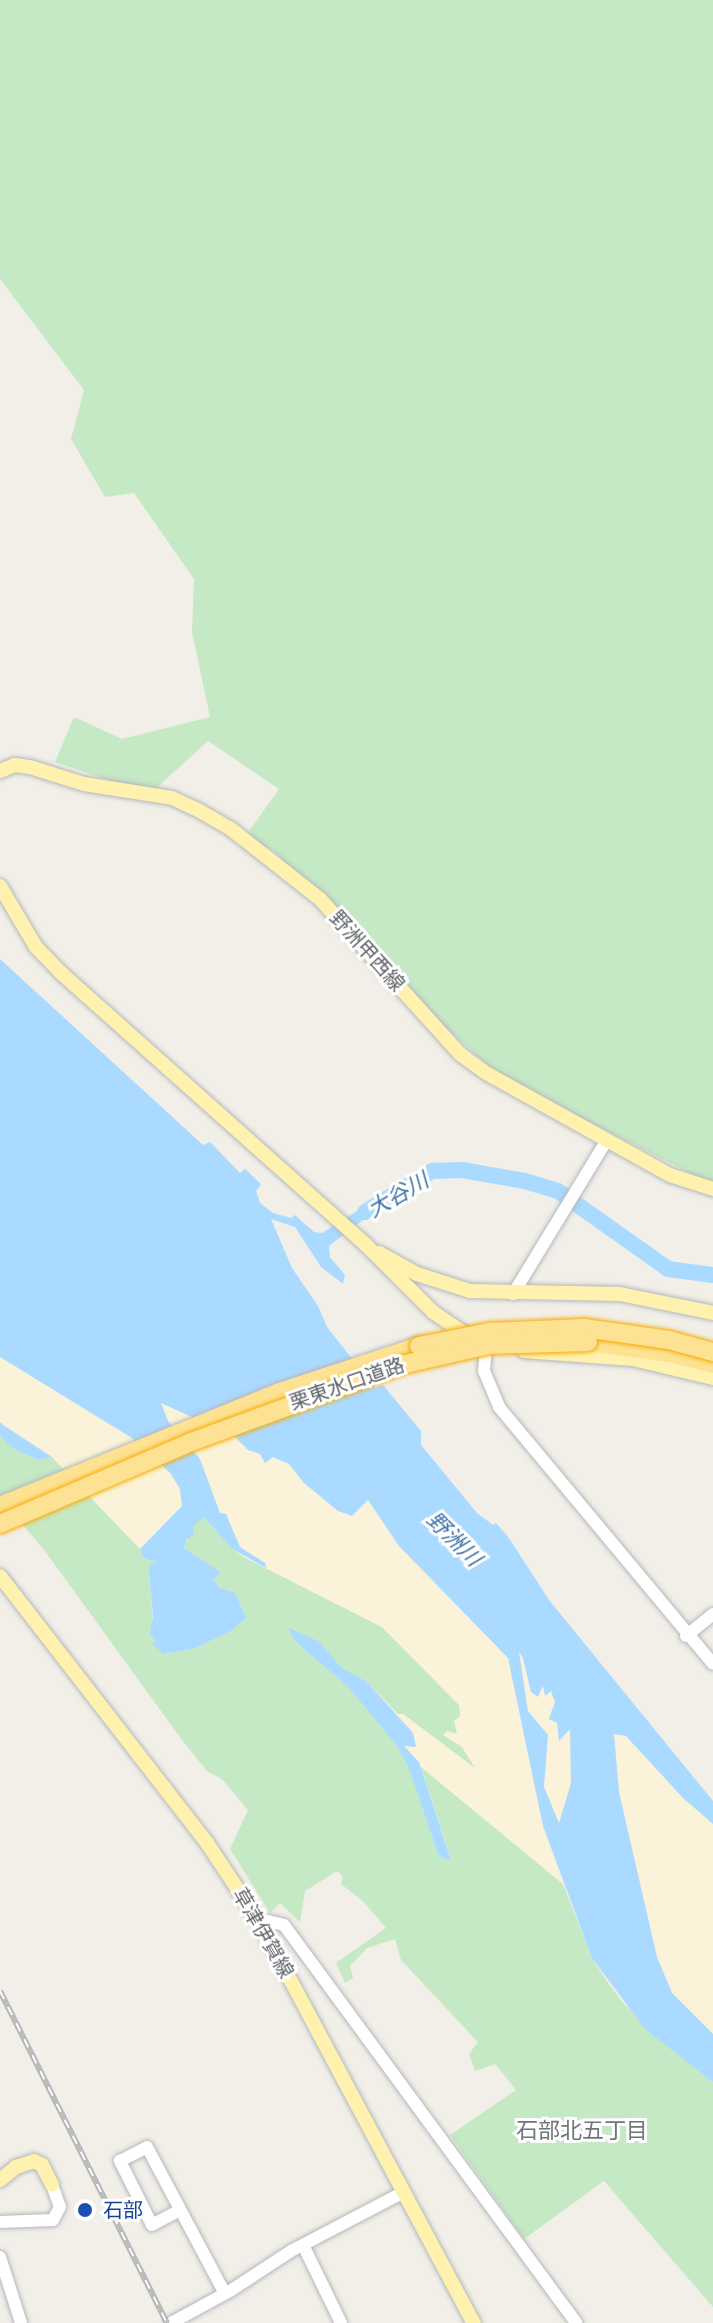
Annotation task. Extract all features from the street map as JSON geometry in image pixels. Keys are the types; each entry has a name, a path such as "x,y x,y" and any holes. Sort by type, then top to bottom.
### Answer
{"highway":[{"name":"栗東水口道路","path":"0,1506 280,1392 357,1364 445,1340 514,1330 584,1328 669,1340 713,1352"},
{"name":"栗東水口道路","path":"0,1524 191,1442 401,1365 488,1345 588,1342 670,1353 713,1364"}],"main road":[{"name":"野洲甲西線","path":"0,771 15,765 30,767 84,784 172,798 231,829 320,899 346,924 460,1054 486,1073 670,1175 713,1189"},
{"path":"0,886 36,947 61,973 334,1216 433,1312 486,1348 633,1359 713,1378"},
{"path":"360,1240 436,1282 470,1291 620,1294 713,1313"},
{"name":"草津伊賀線","path":"0,1576 207,1843 260,1923 474,2323"},
{"path":"0,2180 16,2167 34,2161 42,2165 52,2185"}],"street":[{"path":"513,1294 607,1140"},
{"path":"486,1348 484,1371 499,1407 686,1636 713,1664"},
{"path":"686,1636 713,1614"},
{"path":"260,1923 268,1921 284,1925 576,2323"},
{"path":"180,2210 152,2225 120,2161 147,2147 225,2294"},
{"path":"0,2222 53,2220 60,2207 52,2185"},
{"path":"171,2323 225,2294 303,2245 404,2192"},
{"path":"303,2245 341,2323"},
{"path":"0,2257 21,2323"}],"green space":[{"path":"0,0 713,0 713,1185 501,1077 404,990 353,927 273,850 245,837 279,789 208,741 150,794 55,762 74,717 122,739 210,717 192,632 194,579 134,493 105,497 71,439 84,390 0,279"},
{"path":"0,1436 37,1460 52,1457 140,1549 144,1557 156,1562 149,1573 153,1624 163,1654 196,1648 231,1631 246,1618 214,1580 221,1572 184,1548 193,1526 204,1517 231,1548 245,1558 382,1627 459,1705 462,1746 477,1770 403,1714 398,1714 366,1681 342,1668 319,1641 289,1629 296,1642 349,1688 396,1745 408,1766 439,1857 451,1859 421,1767 563,1884 592,1958 624,2004 713,2082 713,2307 604,2181 524,2239 450,2135 516,2090 495,2064 475,2071 469,2054 478,2042 401,1960 395,1939 367,1948 350,1966 353,1978 345,1983 336,1963 386,1928 363,1901 341,1884 343,1877 337,1871 305,1891 300,1922 280,1903 270,1913 230,1849 248,1810 222,1779 208,1772 182,1740 45,1551 0,1498"}],"sand":[{"path":"0,1357 132,1438 171,1474 180,1489 182,1506 140,1549 52,1457 0,1422"},
{"path":"160,1402 234,1436 248,1450 289,1464 304,1483 368,1499 399,1546 508,1658 543,1826 563,1884 421,1767 403,1745 416,1746 413,1733 398,1714 403,1714 475,1768 462,1747 443,1735 447,1731 457,1734 454,1721 462,1715 459,1705 382,1627 266,1568 265,1563 240,1547 226,1515 220,1513 200,1459 168,1421"},
{"path":"519,1649 531,1693 542,1686 546,1696 550,1691 555,1702 549,1712 565,1736 570,1728 571,1783 559,1824 544,1787 548,1735 528,1711"},
{"path":"614,1733 625,1736 683,1798 713,1824 713,2034 672,1993 657,1957 619,1792"}],"water":[{"name":"野洲川","path":"0,959 203,1145 210,1142 240,1173 245,1169 261,1184 256,1191 260,1203 273,1213 291,1218 295,1215 314,1232 322,1233 373,1201 382,1199 385,1203 329,1246 330,1257 345,1275 343,1284 321,1267 295,1227 271,1219 292,1268 318,1306 327,1327 375,1388 383,1385 421,1431 421,1445 477,1513 493,1525 496,1523 509,1538 549,1600 713,1801 713,1824 683,1798 626,1736 614,1734 619,1792 657,1957 672,1993 713,2034 713,2082 645,2029 592,1958 543,1826 508,1658 399,1546 368,1500 352,1516 338,1511 304,1483 289,1464 273,1457 265,1463 260,1454 248,1450 234,1436 161,1403 168,1421 200,1459 220,1513 226,1514 240,1547 265,1563 266,1568 231,1548 204,1517 194,1526 193,1535 187,1539 184,1548 221,1572 214,1580 220,1588 235,1593 246,1618 231,1631 196,1648 163,1654 152,1643 156,1641 150,1634 153,1617 149,1573 151,1564 156,1562 144,1558 140,1549 182,1506 180,1489 171,1474 132,1438 0,1357","holes":["519,1652 531,1692 538,1697 543,1686 545,1696 551,1691 555,1702 549,1719 557,1723 559,1741 570,1729 571,1783 559,1823 544,1787 548,1735 528,1711"]},
{"path":"0,1422 52,1457 38,1460 11,1447 0,1436"},
{"path":"288,1628 319,1641 342,1668 366,1681 413,1733 416,1747 404,1746 419,1762 451,1860 439,1857 408,1766 396,1745 349,1688 296,1642"}],"waterway":[{"name":"大谷川","path":"365,1212 432,1171 462,1170 525,1181 558,1191 668,1269 713,1275"}],"railway":[{"path":"0,1991 167,2323"}],"place":[{"name":"石部","path":"85,2210"}],"district":[{"name":"石部北五丁目","path":"582,2131"}]}
